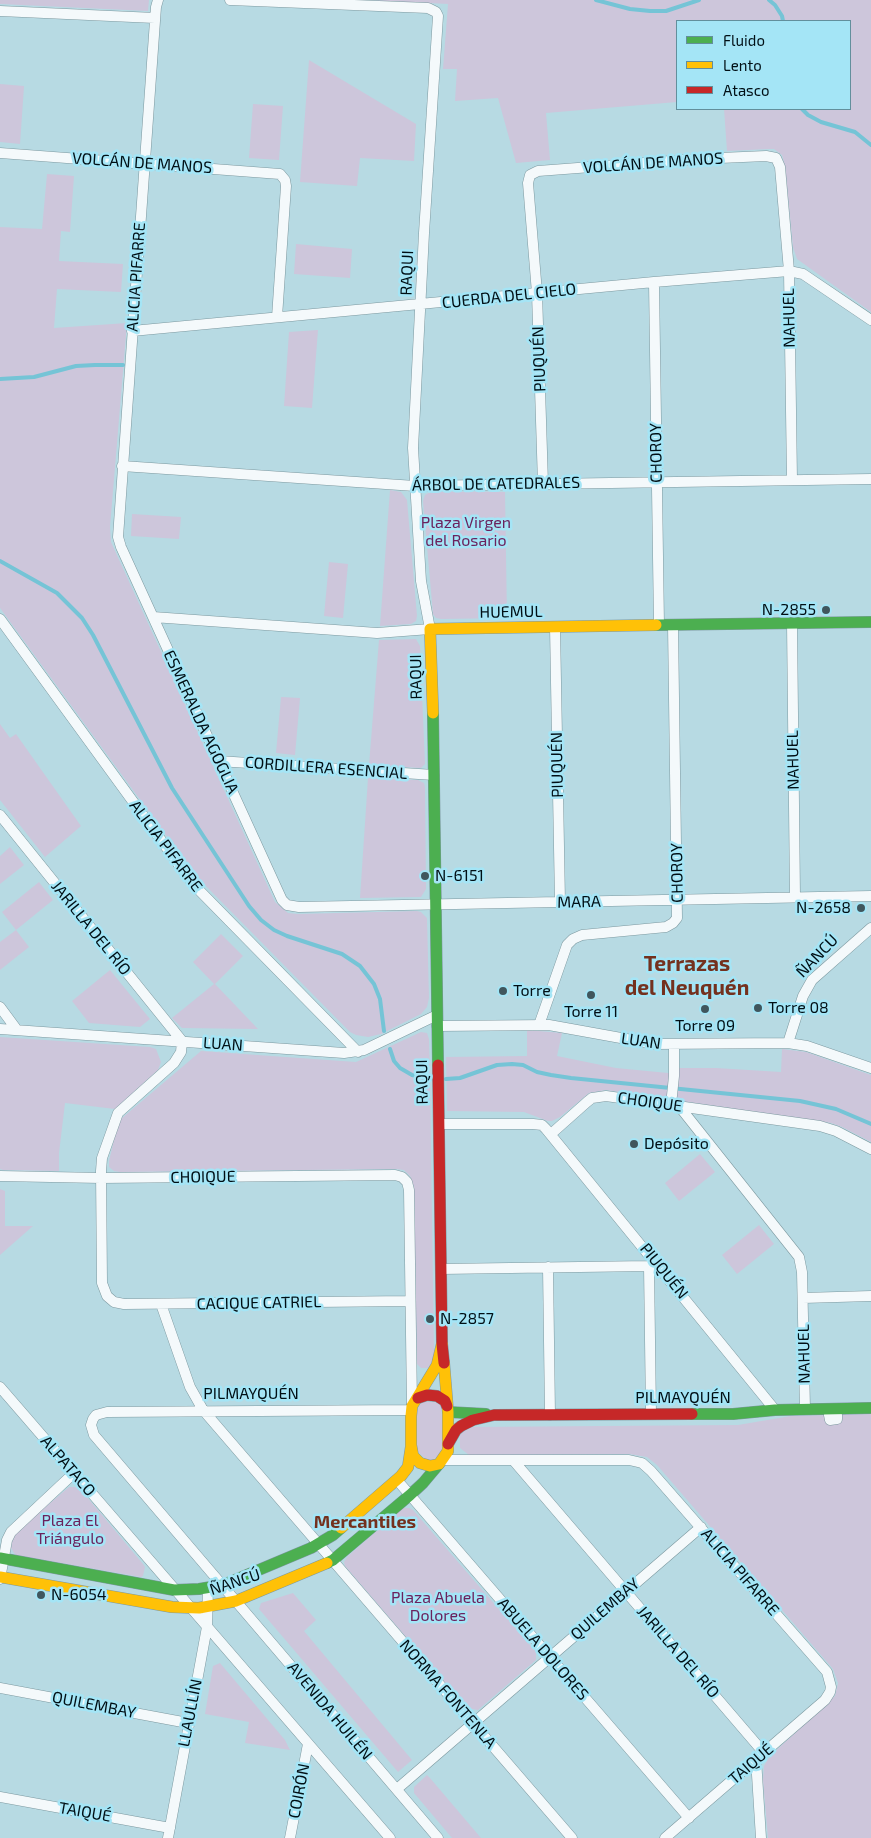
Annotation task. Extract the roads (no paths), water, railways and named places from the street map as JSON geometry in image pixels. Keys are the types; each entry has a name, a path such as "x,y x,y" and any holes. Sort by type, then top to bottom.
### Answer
{"street":[{"name":"ALICIA PIFARRE","path":"118,537 155,18 158,0"},
{"name":"RAQUI","path":"230,0 428,8 436,12 438,21 424,234 414,448 421,581 432,650 442,1344 448,1445 448,1451 441,1462"},
{"path":"0,11 155,18"},
{"name":"VOLCÁN DE MANOS","path":"0,153 272,172 282,176 286,186 277,317"},
{"name":"VOLCÁN DE MANOS","path":"530,175 538,171 697,159 766,156 776,158"},
{"name":"NAHUEL","path":"776,158 780,167 789,271 792,480"},
{"name":"PIUQUÉN","path":"530,175 528,183 537,293 543,484"},
{"name":"CUERDA DEL CIELO","path":"132,331 789,271 803,274 871,320"},
{"name":"CHOROY","path":"654,282 659,625"},
{"name":"ÁRBOL DE CATEDRALES","path":"122,466 415,486 871,479"},
{"name":"ESMERALDA AGOGLIA","path":"118,537 280,896 287,905"},
{"name":"HUEMUL","path":"153,617 377,633 430,629 871,622"},
{"name":"ALICIA PIFARRE","path":"1,623 193,884 358,1052"},
{"name":"NAHUEL","path":"792,623 795,897"},
{"name":"CHOROY","path":"539,1025 569,942 582,935 670,926 677,918 674,625"},
{"name":"PIUQUÉN","path":"554,627 560,902"},
{"name":"CORDILLERA ESENCIAL","path":"218,760 434,775"},
{"name":"JARILLA DEL RÍO","path":"0,815 182,1041"},
{"name":"MARA","path":"287,905 299,907 871,896"},
{"name":"ÑANCÚ","path":"788,1043 803,996 812,980 871,928"},
{"path":"0,1007 18,1030"},
{"name":"LUAN","path":"0,1028 337,1053 358,1052 437,1021 539,1025 572,1028 643,1043 788,1043 807,1046 871,1068"},
{"path":"101,1178 102,1158 118,1113 174,1063 181,1052 182,1041"},
{"path":"674,1044 674,1102 795,1251 801,1264 803,1298 871,1296"},
{"name":"CHOIQUE","path":"551,1134 587,1102 599,1096 674,1102 820,1126 836,1131 871,1149"},
{"path":"439,1124 538,1124 551,1134"},
{"name":"PIUQUÉN","path":"551,1134 652,1263 776,1410"},
{"name":"CHOIQUE","path":"0,1176 101,1178 395,1175 405,1179"},
{"name":"CACIQUE CATRIEL","path":"101,1178 102,1283 104,1293 109,1300 124,1304 410,1301"},
{"name":"RAQUI","path":"405,1179 409,1190 410,1301 414,1405 410,1445"},
{"path":"441,1269 652,1263 651,1414"},
{"path":"548,1267 550,1415"},
{"name":"NAHUEL","path":"803,1298 805,1409"},
{"name":"NORMA FONTENLA","path":"161,1304 190,1387 203,1410 572,1838"},
{"name":"RAQUI","path":"414,1405 423,1385 437,1365 442,1344"},
{"name":"ALPATACO","path":"0,1387 174,1590"},
{"path":"414,1405 427,1395 437,1396 445,1401 447,1409"},
{"path":"0,1404 8,1396"},
{"name":"PILMAYQUÉN","path":"223,1585 94,1435 91,1425 93,1419 100,1413 107,1412 414,1405"},
{"name":"PILMAYQUÉN","path":"447,1409 494,1415 550,1415 733,1414 776,1410 871,1408"},
{"name":"PILMAYQUÉN","path":"448,1445 456,1430 461,1426 473,1420 494,1415"},
{"path":"410,1445 413,1456 420,1463 430,1466 441,1462 513,1460"},
{"name":"ÑANCÚ","path":"2,1559 174,1590 223,1585 319,1544 333,1534 397,1480 408,1467 410,1445"},
{"name":"ALICIA PIFARRE","path":"513,1460 629,1460 642,1462 827,1672 831,1681 831,1687"},
{"name":"JARILLA DEL RÍO","path":"513,1460 626,1592 760,1756"},
{"name":"ÑANCÚ","path":"0,1577 172,1607 208,1608 236,1601 332,1560 410,1496 441,1462"},
{"path":"0,1577 2,1559 11,1532 74,1473"},
{"name":"ABUELA DOLORES","path":"397,1480 689,1818"},
{"name":"QUILEMBAY","path":"397,1790 701,1527"},
{"name":"AVENIDA HUILÉN","path":"223,1585 438,1838"},
{"name":"LLAULLÍN","path":"169,1833 207,1627 208,1588"},
{"path":"174,1590 390,1838"},
{"name":"TAIQUÉ","path":"665,1838 825,1700 831,1687"},
{"name":"QUILEMBAY","path":"0,1688 188,1723"},
{"name":"COIRÓN","path":"290,1838 308,1744"},
{"path":"760,1756 761,1838"},
{"name":"TAIQUÉ","path":"0,1797 169,1833"}],"waterway":[{"path":"596,0 630,9 650,11 666,11 699,0"},
{"path":"769,0 775,5 783,20"},
{"path":"803,110 821,122 855,132 871,145"},
{"path":"0,379 34,377 76,366 123,365"},
{"path":"0,561 57,593 82,618 93,635 172,788 249,906 261,920 274,930 342,954 360,966 374,984 380,999 384,1031"},
{"path":"390,1049 394,1061 400,1068 412,1075 430,1079"},
{"path":"446,1079 460,1078 497,1065 523,1065 537,1072 571,1078 800,1101 836,1109 871,1124"}],"place":[{"name":"N-2855","path":"826,610"},
{"name":"N-6151","path":"425,876"},
{"name":"N-2658","path":"861,908"},
{"name":"Torre","path":"503,991"},
{"name":"Torre 11","path":"591,995"},
{"name":"Torre 08","path":"758,1008"},
{"name":"Torre 09","path":"705,1009"},
{"name":"Depósito","path":"634,1144"},
{"name":"N-2857","path":"430,1319"},
{"name":"N-6054","path":"41,1595"}],"district":[{"name":"Terrazas del Neuquén","path":"687,976"},
{"name":"Mercantiles","path":"365,1522"}],"park label":[{"name":"Plaza Virgen del Rosario","path":"466,532"},
{"name":"Plaza El Triángulo","path":"70,1530"},
{"name":"Plaza Abuela Dolores","path":"438,1607"}]}
